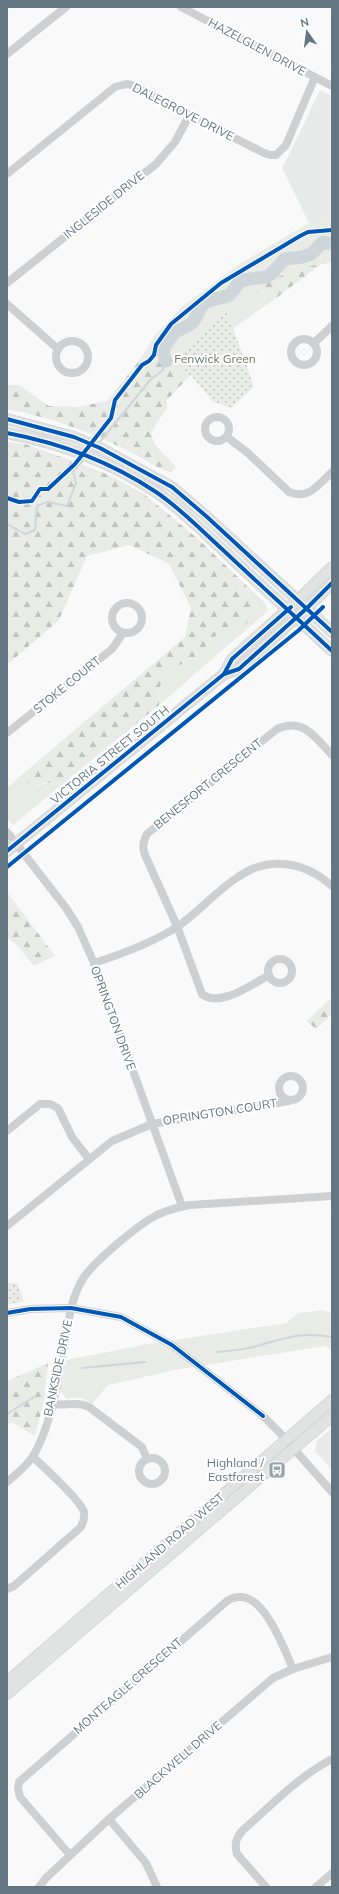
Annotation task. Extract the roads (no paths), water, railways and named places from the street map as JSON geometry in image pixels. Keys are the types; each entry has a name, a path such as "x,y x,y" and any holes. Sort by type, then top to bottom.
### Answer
{"main road":[{"path":"7,420 74,437 115,455 172,487 332,632"},
{"path":"7,433 66,448 108,465 131,477 173,505 332,651"},
{"name":"VICTORIA STREET SOUTH","path":"7,851 224,674 232,660 288,610 332,567"},
{"name":"VICTORIA STREET SOUTH","path":"224,674 239,669 307,608 332,583"},
{"name":"HIGHLAND ROAD WEST","path":"7,1682 332,1400"},
{"name":"HIGHLAND ROAD WEST","path":"7,1694 332,1416"}],"street":[{"path":"7,54 66,7"},
{"name":"HAZELGLEN DRIVE","path":"181,7 332,86"},
{"name":"DALEGROVE DRIVE","path":"7,174 115,87 121,84 132,85 189,116 264,153 270,155 276,154 286,145 315,77"},
{"name":"INGLESIDE DRIVE","path":"7,283 156,164 175,142 189,116"},
{"path":"7,304 58,348"},
{"path":"314,343 332,326"},
{"path":"227,437 248,453 289,492 295,495 303,496 311,492 332,472"},
{"name":"STOKE COURT","path":"7,733 112,649 123,633"},
{"name":"BENESFORT CRESCENT","path":"268,976 222,999 209,999 205,996 199,988 178,926 143,848 147,834 277,729 283,726 294,724 302,726 309,731 332,755"},
{"name":"OPRINGTON DRIVE","path":"7,832 66,908 78,928 94,963 182,1206"},
{"path":"94,963 148,943 178,926 238,876 256,867 268,864 292,864 314,872 332,886"},
{"name":"OPRINGTON COURT","path":"7,1226 112,1140 152,1124 288,1101"},
{"path":"7,1131 40,1104 50,1104 58,1108 72,1137 89,1159"},
{"name":"BANKSIDE DRIVE","path":"7,1482 33,1457 45,1431 52,1404 70,1308 75,1294 84,1277 96,1263 142,1225 157,1215 182,1206 332,1196"},
{"path":"7,1313 30,1309 70,1308 121,1317 172,1345 263,1416 332,1492"},
{"path":"52,1404 83,1404 89,1407 142,1447 147,1459"},
{"path":"7,1589 14,1586 80,1528 83,1522 84,1514 78,1503 33,1457"},
{"name":"MONTEAGLE CRESCENT","path":"70,1855 20,1797 18,1789 19,1782 227,1601 239,1596 250,1600 260,1608 274,1627 293,1669"},
{"name":"BLACKWELL DRIVE","path":"39,1887 70,1855 109,1819 273,1678 293,1669 332,1658"},
{"path":"266,1887 237,1854 235,1846 236,1838 243,1830 299,1781 320,1765 332,1759"},
{"path":"109,1819 146,1863 157,1887"},
{"path":"316,1887 332,1873"}],"waterway":[{"path":"166,361 163,353 164,347 175,332 191,324 201,307 206,302 230,295 243,280 266,277 270,275 285,259 302,257 311,254 323,242 332,244"},
{"path":"98,444 151,379 162,371 166,361"},
{"path":"7,524 25,534 35,530 37,506 47,502 67,506 76,483 73,471 85,459"},
{"path":"216,1352 248,1348 301,1335 321,1335 332,1337"},
{"path":"82,1368 145,1362"},
{"path":"7,1414 34,1397"}],"place":[{"name":"Highland / Eastforest","path":"277,1470"}],"park label":[{"name":"Fenwick Green","path":"215,359"}]}
